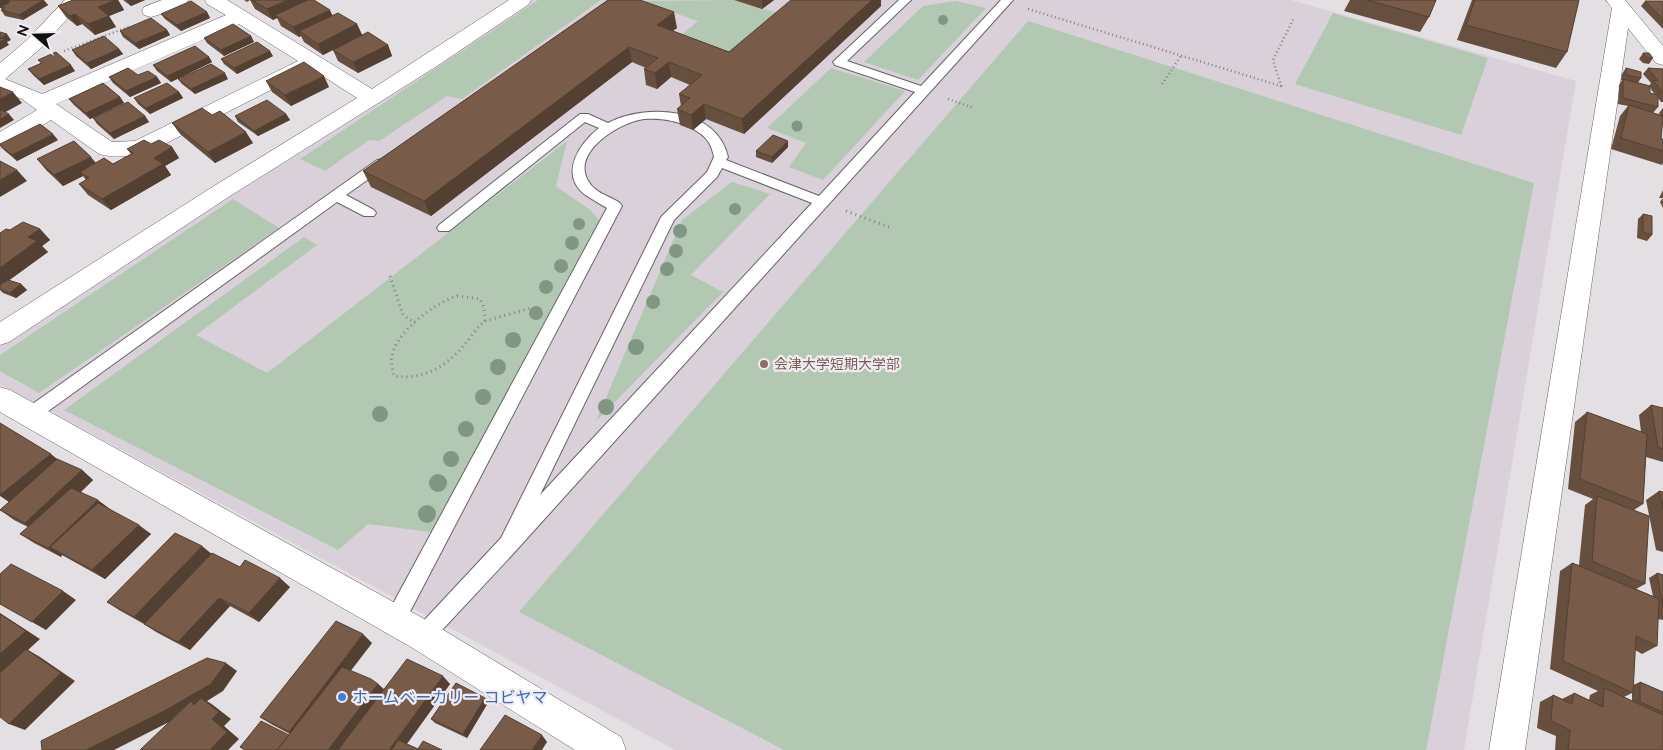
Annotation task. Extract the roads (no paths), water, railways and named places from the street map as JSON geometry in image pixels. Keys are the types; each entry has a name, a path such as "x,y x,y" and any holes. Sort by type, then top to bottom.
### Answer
{"street":[{"path":"75,0 4,75 29,95 107,149 139,148 311,62"},
{"path":"154,9 179,0"},
{"path":"214,0 311,62 372,98"},
{"path":"0,335 214,196 430,62 522,0"},
{"path":"1618,4 1663,59"},
{"path":"1506,750 1618,4"},
{"path":"0,141 46,107 240,16"},
{"path":"0,398 424,636 602,748"}],"lane":[{"path":"905,0 839,62 924,91"},
{"path":"424,636 1006,1"},
{"path":"395,620 615,206 587,190 578,172 580,155 593,139 607,127 624,119 641,115 658,115 690,122 705,130 717,141 721,157 712,174 668,217 505,549"},
{"path":"444,228 584,116 607,127"},
{"path":"30,415 391,157"},
{"path":"718,162 822,202"},
{"path":"337,196 369,213"}],"place":[{"name":"会津大学短期大学部","path":"764,364"},
{"name":"ホームベーカリー コビヤマ","path":"342,697"}]}
